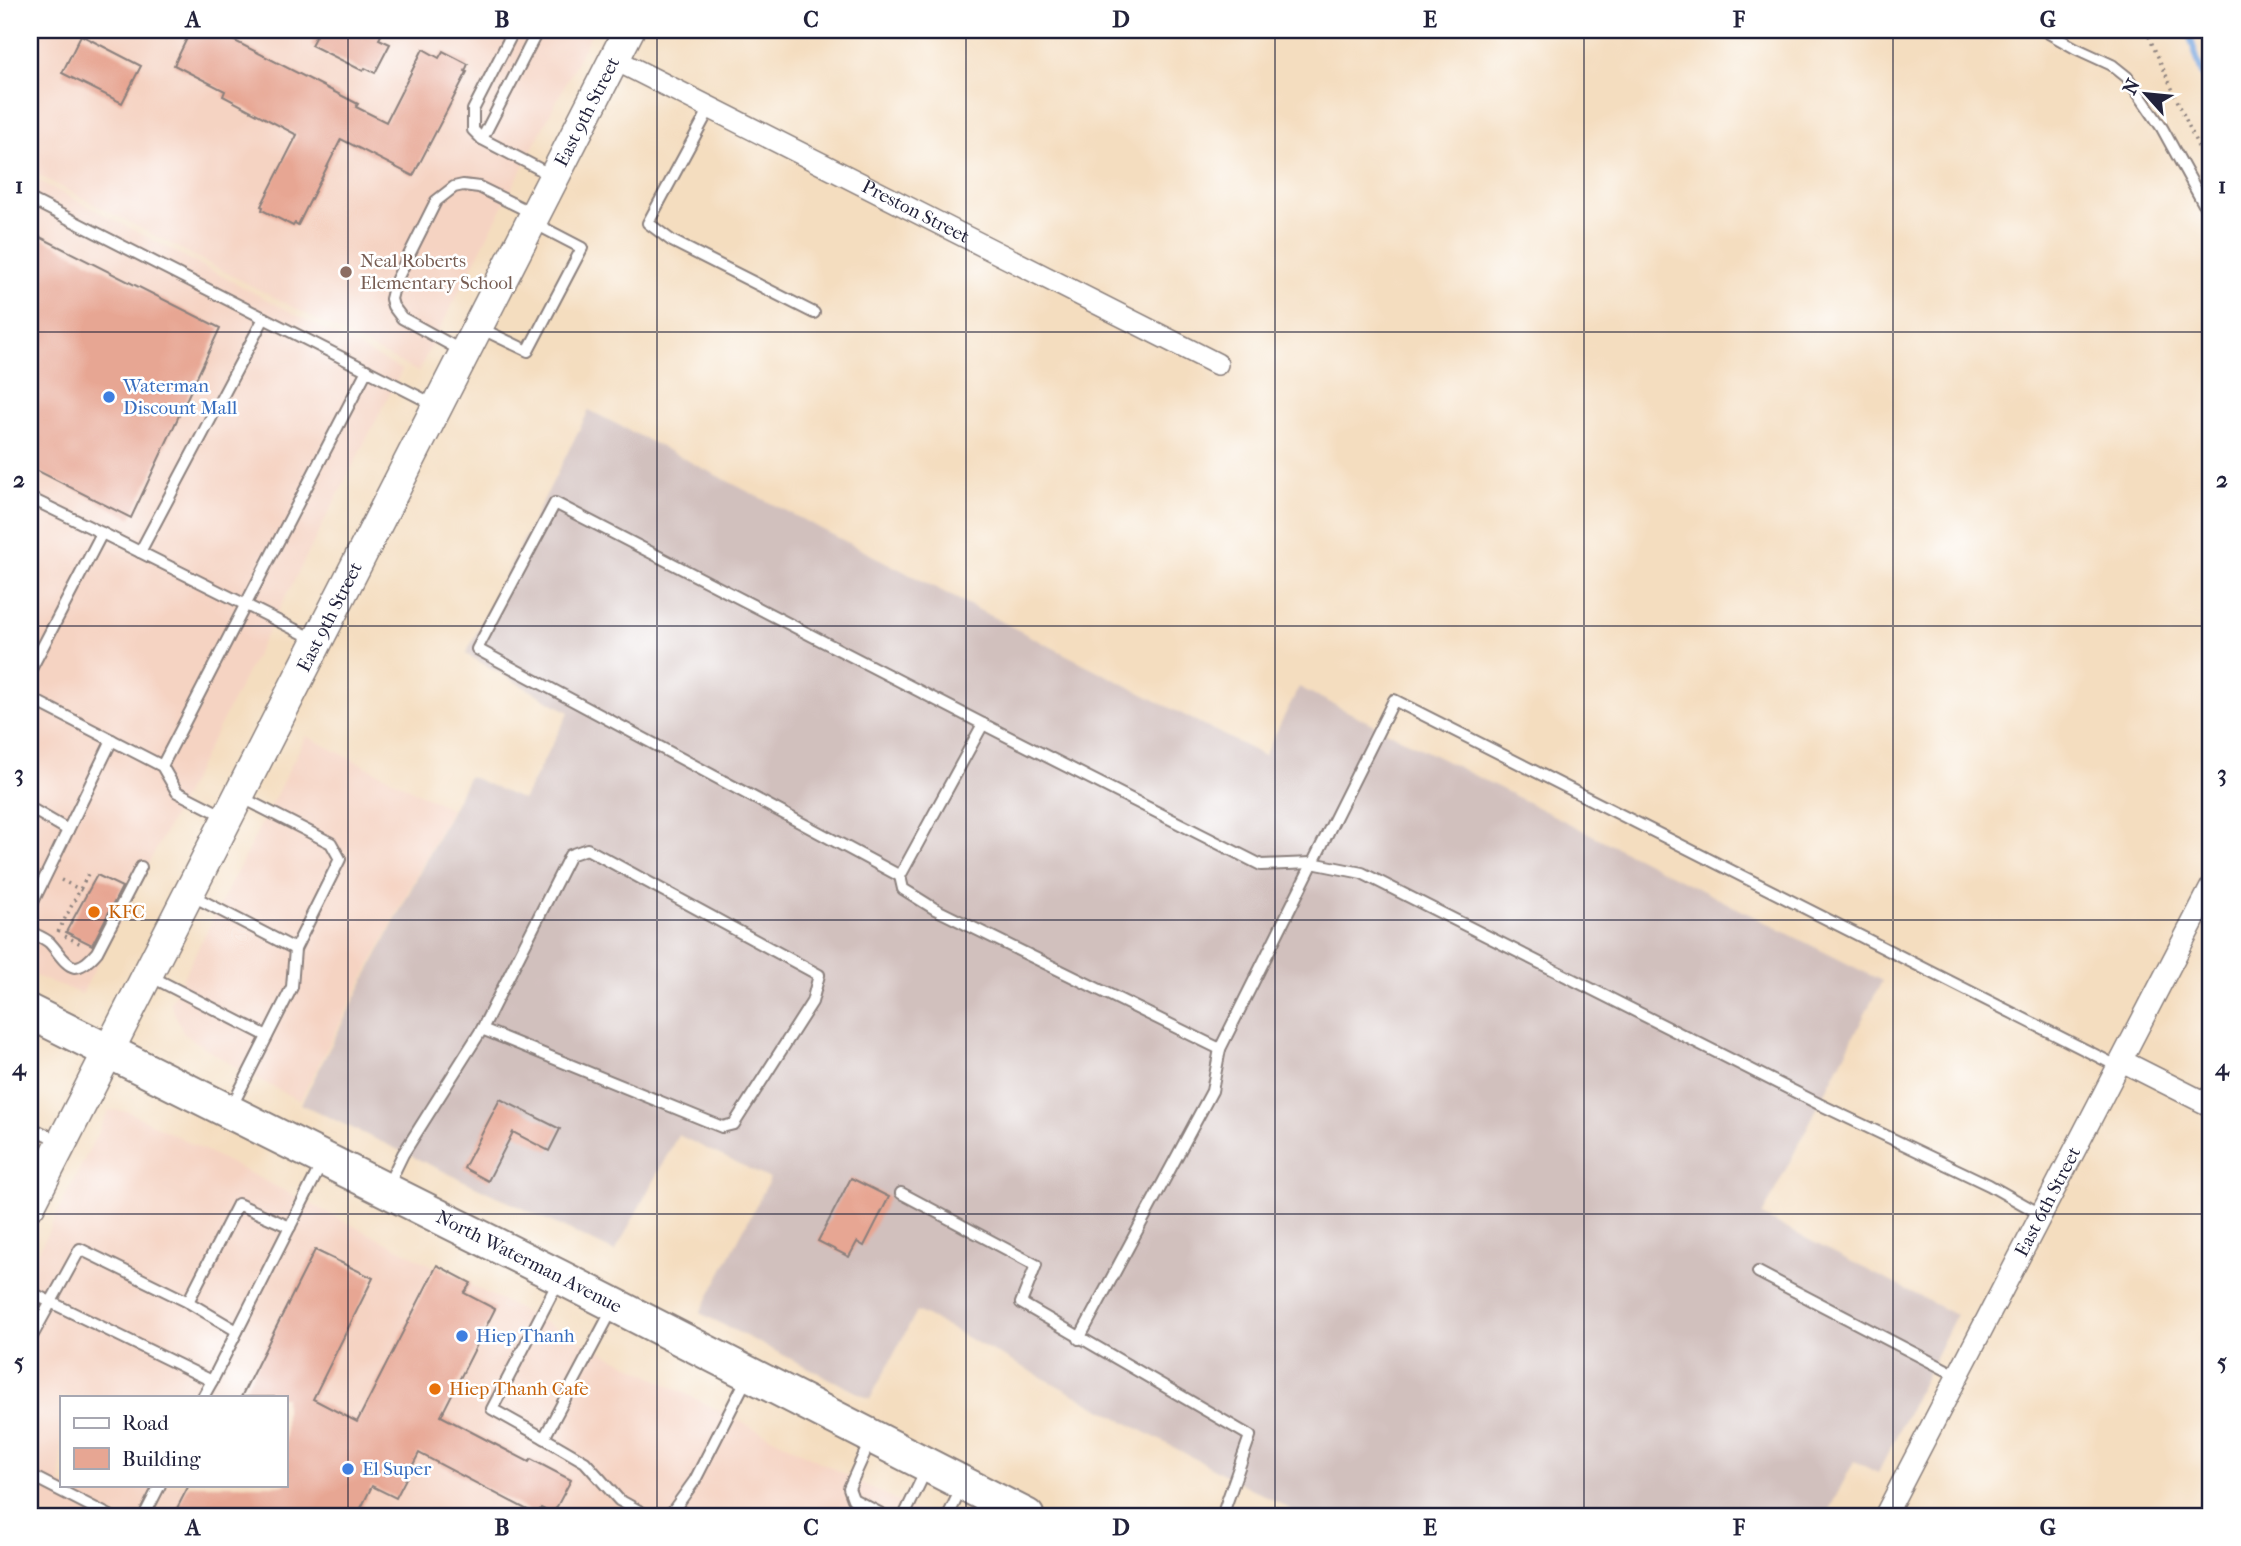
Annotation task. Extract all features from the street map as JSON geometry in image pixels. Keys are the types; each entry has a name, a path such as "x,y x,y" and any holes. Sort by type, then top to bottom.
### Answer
{"main road":[{"name":"North Waterman Avenue","path":"30,1012 386,1189 1027,1516"}],"street":[{"name":"East 9th Street","path":"30,1205 629,30"},
{"name":"Preston Street","path":"614,59 1217,364"},
{"name":"East 6th Street","path":"1885,1516 2211,887"},
{"path":"2120,1064 2211,1106"}],"lane":[{"path":"514,30 473,110 473,130 482,139 554,177"},
{"path":"482,139 538,30"},
{"path":"2043,30 2112,65 2127,77 2162,128 2211,217"},
{"path":"710,108 648,223 672,241 814,313"},
{"path":"454,187 479,187 533,218 582,248 528,351 471,339 402,318 393,306 391,299 395,283 436,201 454,187"},
{"path":"30,199 438,406"},
{"path":"140,552 264,318"},
{"path":"162,766 366,370"},
{"path":"30,498 318,641"},
{"path":"900,876 477,649 555,503 1261,865 1312,863 1362,873 1819,1104 1989,1185 2042,1215"},
{"path":"30,671 102,533"},
{"path":"30,698 162,766 177,792 234,807 331,843 340,859 295,949 292,987 229,1111"},
{"path":"1079,1339 1212,1091 1220,1049 1394,700 2120,1064"},
{"path":"983,724 900,876 903,889 934,909 1220,1049"},
{"path":"30,908 111,740"},
{"path":"30,808 68,830"},
{"path":"386,1189 403,1154 482,1029 570,855 587,849 819,975 812,1002 734,1124 722,1127 482,1029"},
{"path":"30,932 48,941 62,961 75,967 87,963 97,952 141,867"},
{"path":"190,894 295,949"},
{"path":"148,975 267,1036"},
{"path":"30,1127 62,1143"},
{"path":"204,1396 324,1158"},
{"path":"901,1192 1036,1265 1021,1303 1250,1436 1223,1516"},
{"path":"188,1302 238,1204 290,1227"},
{"path":"30,1340 80,1249 188,1302 237,1331"},
{"path":"1758,1272 1958,1376"},
{"path":"560,1277 492,1409 585,1462 619,1500 648,1516"},
{"path":"30,1292 212,1381"},
{"path":"544,1438 615,1305"},
{"path":"662,1516 672,1511 695,1480 749,1374"},
{"path":"872,1437 849,1489 853,1499 886,1516"},
{"path":"904,1516 929,1466"},
{"path":"30,1475 110,1516"},
{"path":"948,1516 964,1484"},
{"path":"144,1516 159,1486"}],"path":[{"path":"2146,30 2211,176"},
{"path":"65,869 60,879 87,893"},
{"path":"89,872 58,932 97,952"}],"shaded area":[{"name":"Neal Roberts Elementary School","path":"30,30 593,30 418,372 30,171"},
{"path":"30,176 402,370 82,994 30,974"},
{"path":"589,410 1264,756 1299,687 1882,981 1762,1216 1956,1315 1878,1473 1854,1461 1826,1516 1570,1516 1559,1510 1556,1516 1303,1516 917,1311 870,1399 700,1313 770,1179 678,1135 615,1252 301,1104 469,776 523,800 569,712 466,654"},
{"path":"306,736 451,809 300,1101 240,1070 184,1034 170,1003"},
{"path":"109,1110 127,1111 927,1516 48,1516 30,1507 30,1268"}],"building":[{"path":"191,30 228,30 225,36 358,104 356,107 386,122 423,49 439,58 443,51 468,64 465,71 467,72 413,176 341,139 298,225 295,223 293,226 262,210 261,206 297,135 223,96 225,91 174,65"},
{"path":"319,30 384,30 379,39 390,44 375,73 365,68 363,71 311,45"},
{"path":"81,35 141,66 122,103 62,73"},
{"name":"Waterman Discount Mall","path":"30,232 220,328 131,518 30,467"},
{"name":"KFC","path":"97,875 122,887 92,945 66,932"},
{"path":"500,1099 560,1129 549,1151 513,1132 488,1181 464,1168"},
{"path":"851,1178 889,1197 864,1246 857,1242 849,1257 818,1241"},
{"path":"315,1250 373,1278 313,1399 357,1422 437,1265 471,1283 464,1293 495,1309 441,1416 529,1462 531,1459 571,1480 553,1514 541,1508 537,1515 419,1453 396,1498 372,1486 357,1516 173,1516 188,1486 287,1486 287,1396 242,1396"}],"waterway":[{"path":"2188,30 2211,93"}],"place":[{"name":"Neal Roberts Elementary School","path":"346,272"},
{"name":"Waterman Discount Mall","path":"109,397"},
{"name":"KFC","path":"94,912"},
{"name":"Hiep Thanh","path":"462,1336"},
{"name":"Hiep Thanh Cafe","path":"435,1389"},
{"name":"El Super","path":"348,1469"}]}
